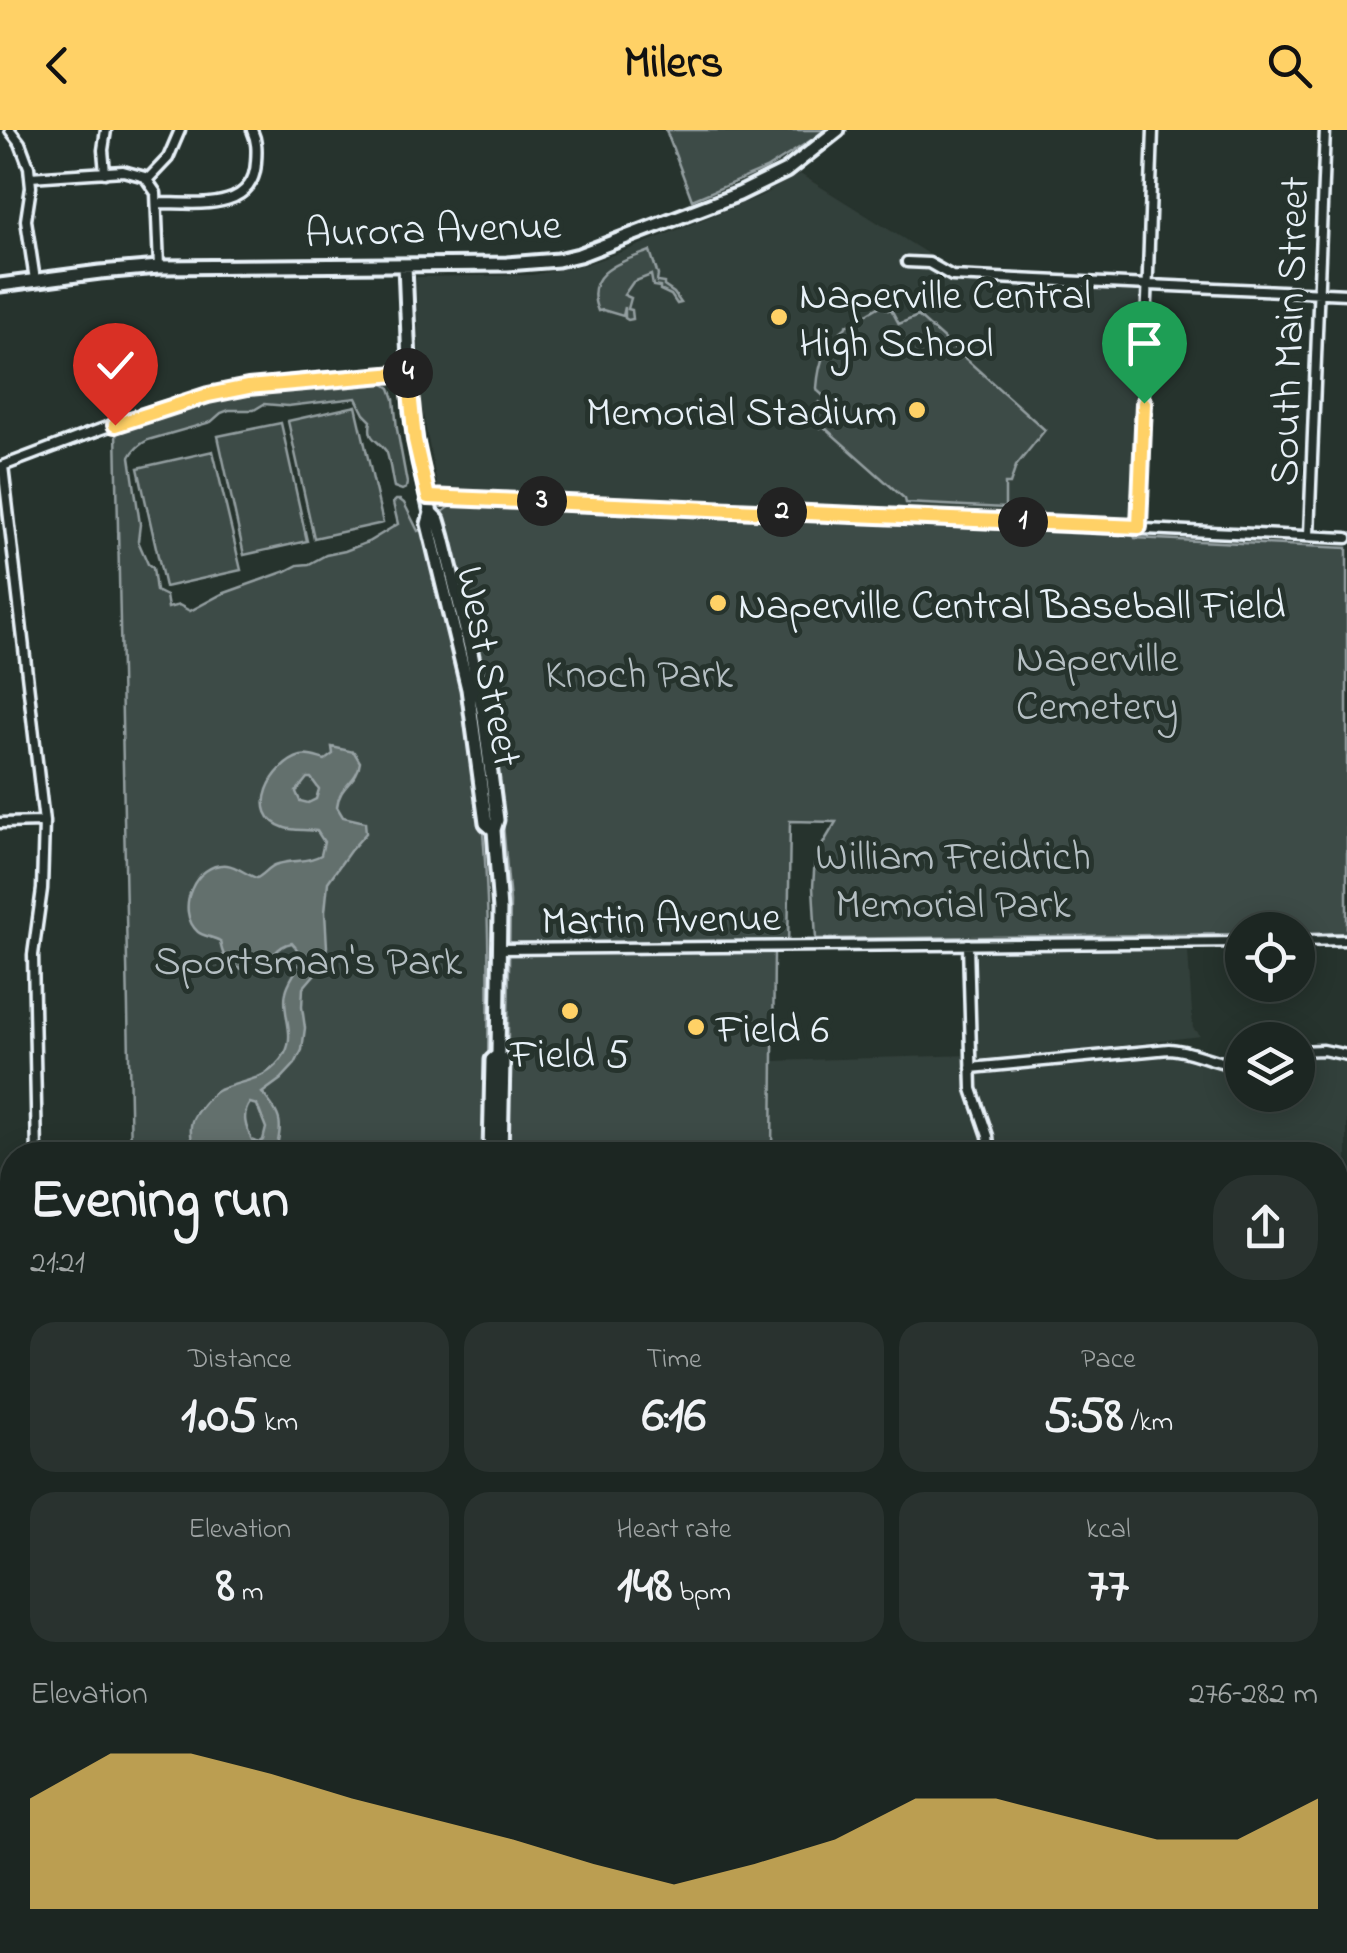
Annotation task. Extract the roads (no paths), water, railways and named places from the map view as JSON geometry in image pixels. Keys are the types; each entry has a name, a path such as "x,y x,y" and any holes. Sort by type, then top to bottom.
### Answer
{"street":[{"path":"10,130 24,152 30,178 26,220 35,280"},
{"path":"105,173 106,130"},
{"path":"148,179 168,158 180,130"},
{"path":"158,203 220,202 238,197 248,188 256,167 256,139 252,130"},
{"name":"Aurora Avenue","path":"0,285 159,267 529,263 579,256 767,181 800,161 838,130"},
{"path":"1139,527 1153,130"},
{"name":"South Main Street","path":"1309,535 1325,130"},
{"path":"30,178 130,172 148,179 158,203 159,267"},
{"path":"907,262 929,264 952,276 1347,294"},
{"name":"West Street","path":"405,265 408,373 415,440 431,513 428,524 468,690 486,823 494,830 500,910 501,1142"},
{"path":"37,1142 33,956 42,889 44,822 2,467 208,395 281,383 408,373"},
{"path":"428,497 1347,538"},
{"path":"0,822 44,822"},
{"path":"1315,941 1347,940"},
{"name":"Martin Avenue","path":"499,948 1225,942"},
{"path":"968,944 974,1100 989,1142"},
{"path":"971,1068 1168,1049 1225,1065"},
{"path":"1315,1049 1344,1052"},
{"name":"West Street","path":"490,1142 492,1060 498,1055"}],"place":[{"name":"Naperville Central High School","path":"779,317"},
{"name":"Memorial Stadium","path":"917,410"},
{"name":"Naperville Central Baseball Field","path":"718,603"},
{"name":"Field 5","path":"570,1011"},
{"name":"Field 6","path":"696,1027"}],"park label":[{"name":"Knoch Park","path":"639,672"},
{"name":"Naperville Cemetery","path":"1097,680"},
{"name":"William Freidrich Memorial Park","path":"953,878"},
{"name":"Sportsman's Park","path":"308,959"}]}
